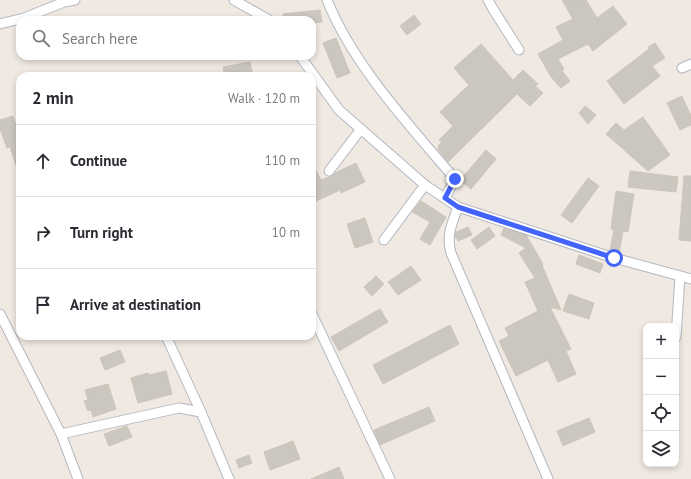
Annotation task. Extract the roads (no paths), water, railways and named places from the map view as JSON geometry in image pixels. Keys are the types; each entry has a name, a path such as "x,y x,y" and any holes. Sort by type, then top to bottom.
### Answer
{"street":[{"path":"29,16 64,2 75,0"},
{"path":"234,0 262,16"},
{"path":"327,0 348,42 367,70 400,113 455,179 445,198"},
{"path":"488,0 492,9 519,50"},
{"path":"0,24 16,20"},
{"path":"303,60 312,72"},
{"path":"682,68 691,64"},
{"path":"316,78 339,110 425,185 458,207 614,258 691,279"},
{"path":"329,171 361,129"},
{"path":"384,240 425,185"},
{"path":"458,207 450,230 448,243 451,253 548,479"},
{"path":"677,323 680,276"},
{"path":"0,314 61,434 78,479"},
{"path":"316,322 390,479"},
{"path":"168,340 201,412 229,479"},
{"path":"61,434 179,408 201,412"}]}
